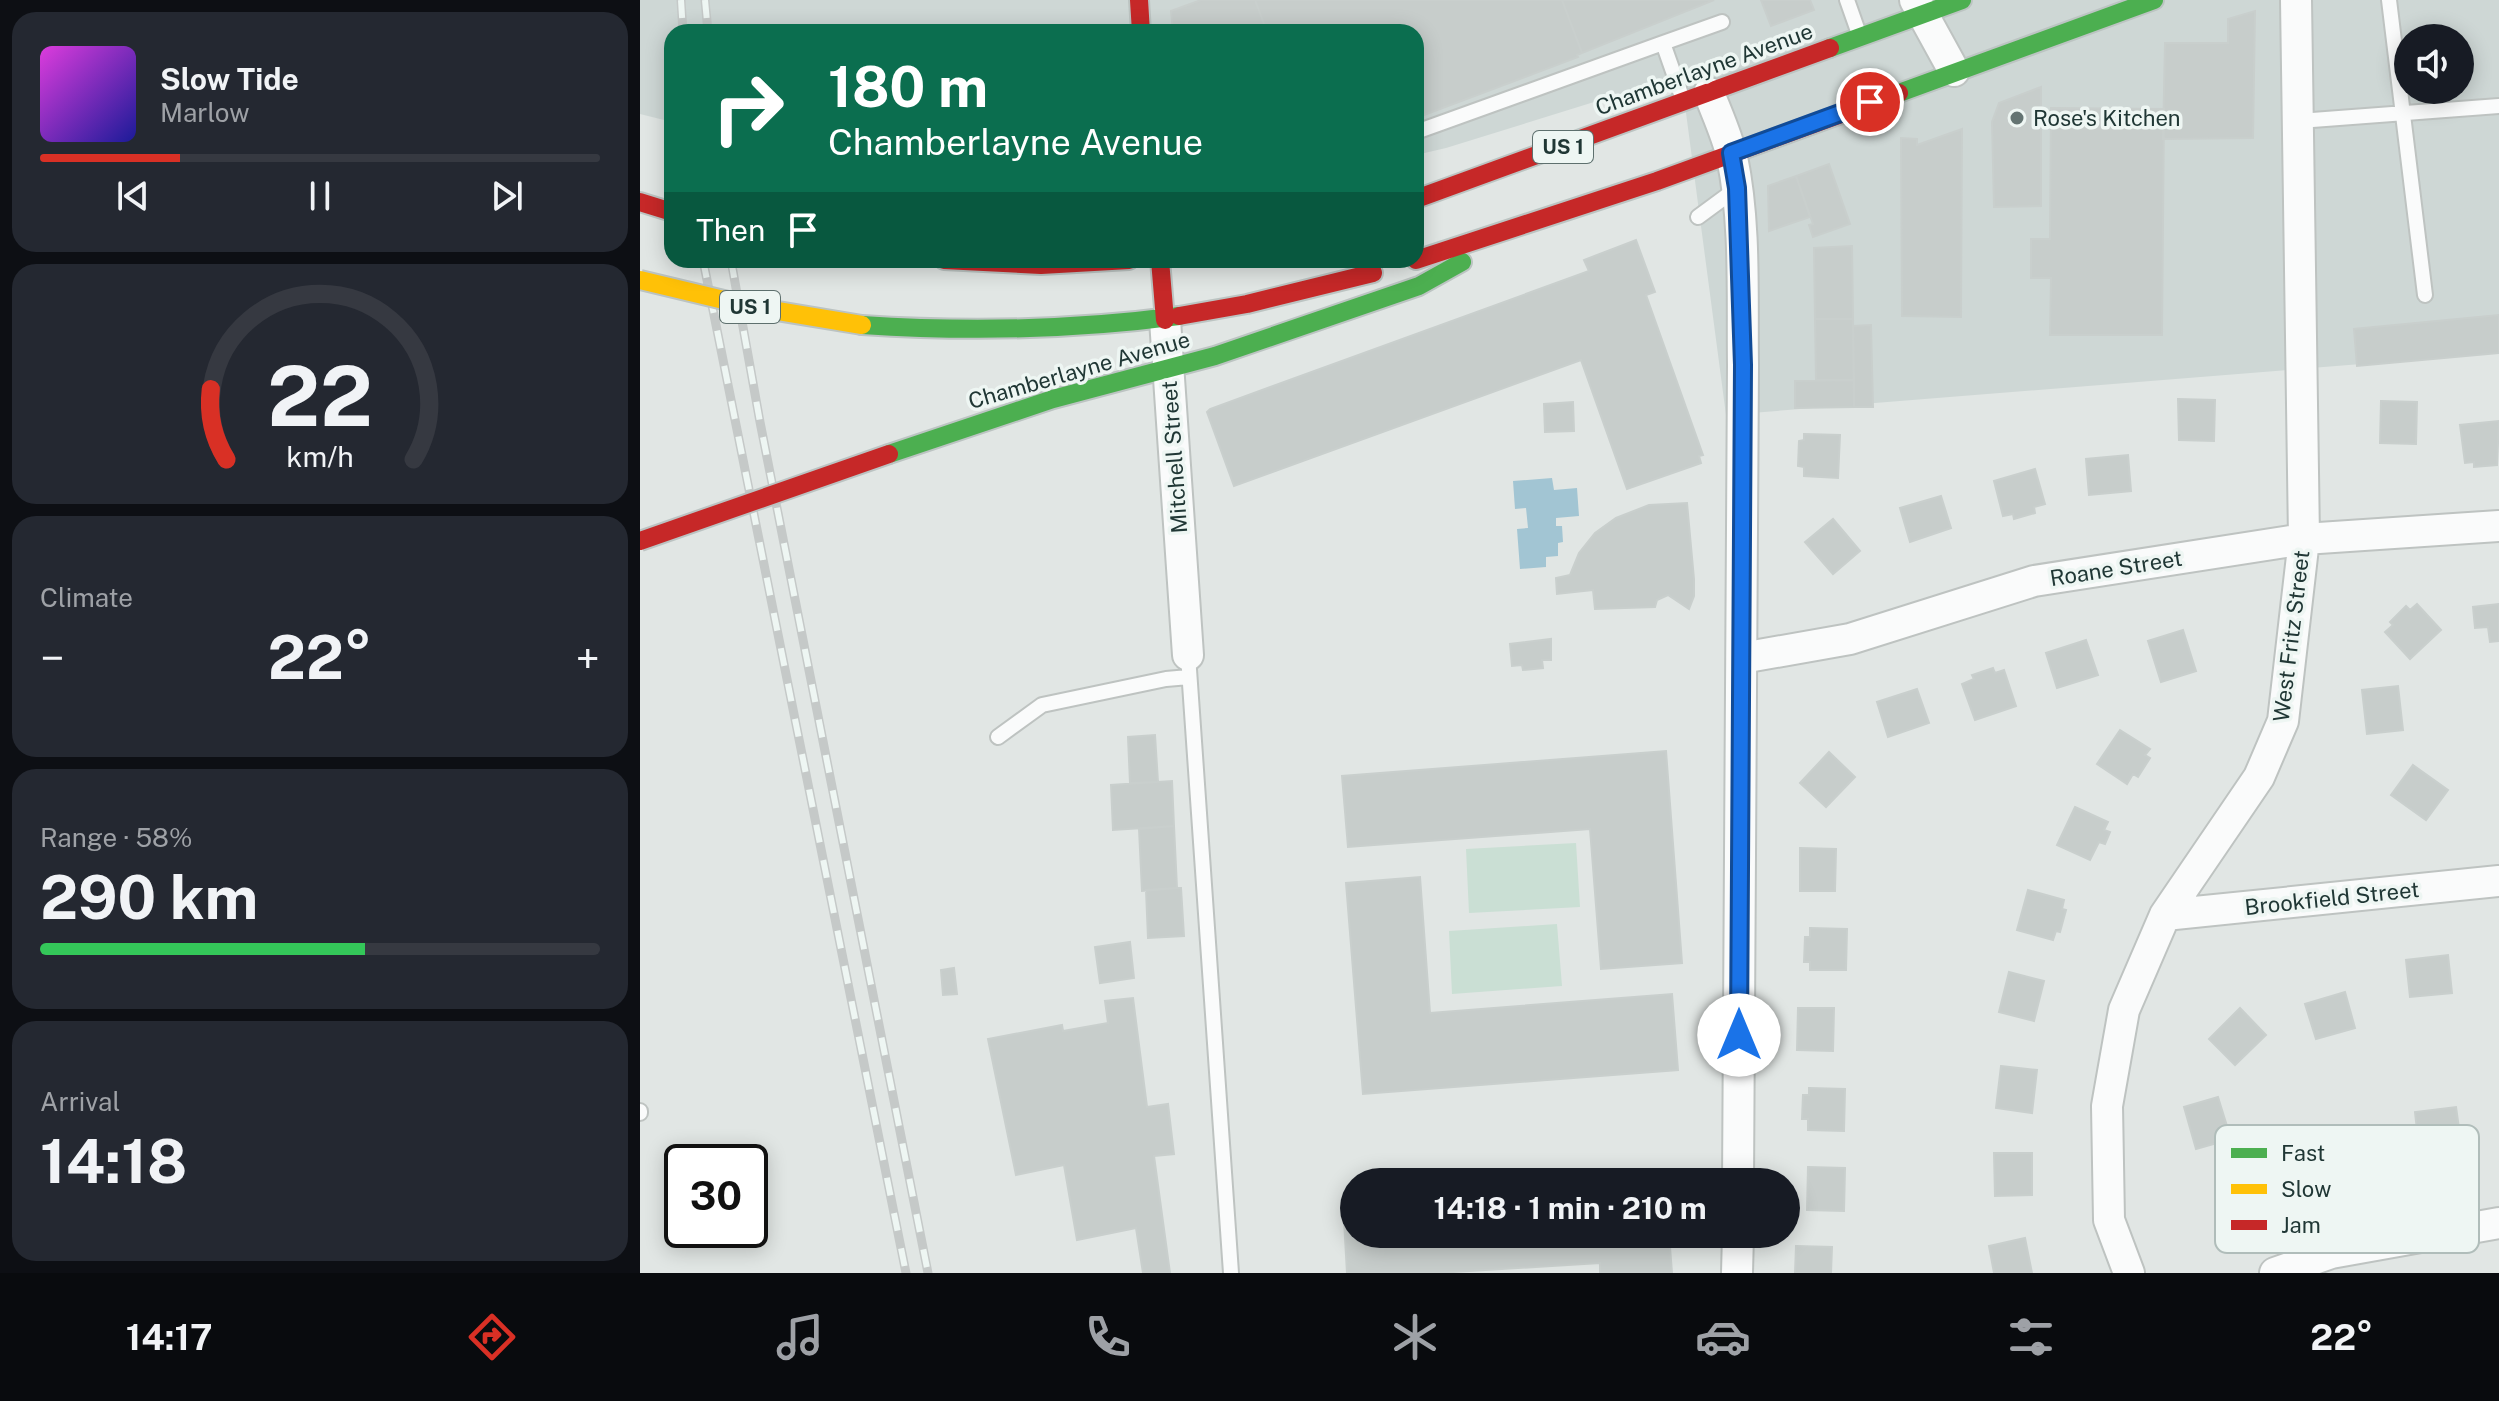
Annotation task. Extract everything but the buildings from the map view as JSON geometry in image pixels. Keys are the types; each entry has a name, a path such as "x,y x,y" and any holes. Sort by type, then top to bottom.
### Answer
{"main road":[{"path":"1139,0 1140,24"},
{"name":"Chamberlayne Avenue","path":"1424,196 1860,37 1919,7 1962,0"},
{"name":"Chamberlayne Avenue","path":"1424,257 1657,181 2154,0"},
{"path":"640,202 664,210"},
{"name":"Chamberlayne Avenue","path":"640,541 1025,408 1215,356 1419,286 1523,226"},
{"name":"Mitchell Street","path":"1161,268 1165,320"},
{"name":"Chamberlayne Avenue","path":"640,280 753,307 862,325 953,331 1028,331 1165,320 1253,305 1386,268"}],"street":[{"name":"West Fritz Street","path":"2129,1273 2109,1220 2107,1106 2124,1010 2165,915 2259,777 2283,721 2304,539 2296,0"},
{"path":"1919,7 1954,71"},
{"path":"1696,98 1731,153 1737,188 1743,365 1738,1168"},
{"name":"Mitchell Street","path":"1165,320 1188,666"},
{"name":"Roane Street","path":"1742,658 1850,639 2034,581 2304,539 2499,526"},
{"name":"Brookfield Street","path":"2165,915 2499,881"},
{"path":"2479,1227 2499,1223"},
{"path":"1737,1273 1738,1248"},
{"path":"2275,1273 2331,1253"}],"lane":[{"path":"1847,0 1860,37"},
{"path":"2389,0 2425,295"},
{"path":"1424,129 1722,22"},
{"path":"1663,43 1696,98"},
{"path":"2299,121 2499,106"},
{"path":"1698,217 1737,188"},
{"path":"998,737 1042,705 1166,679 1188,666 1231,1273"}],"shaded area":[{"path":"640,0 2499,0 2499,353 1726,415 1681,75 1424,153 1424,24 664,24 664,120 640,114"}],"green space":[{"path":"1576,843 1580,907 1469,913 1466,849"},
{"path":"1557,924 1562,986 1452,994 1449,931"}],"water":[{"path":"1552,478 1554,490 1577,488 1579,516 1556,518 1556,526 1562,526 1563,542 1558,543 1558,556 1546,557 1546,567 1520,569 1517,529 1528,528 1526,508 1515,509 1513,481"}],"railway":[{"path":"681,0 682,24"},
{"path":"705,0 707,24"},
{"path":"705,268 906,1273"},
{"path":"732,268 928,1273"}],"traffic: fast":[{"path":"1830,48 1962,0"},
{"path":"1899,93 2154,0"},
{"path":"889,454 1053,399 1215,356 1419,286 1462,262"},
{"path":"862,325 942,329 1021,328 1179,316"}],"traffic: jam":[{"path":"1139,0 1140,24"},
{"path":"1424,196 1830,48"},
{"path":"1424,257 1657,181 1899,93"},
{"path":"640,202 664,210"},
{"path":"1161,268 1165,320"},
{"path":"1179,316 1247,304 1373,273"},
{"path":"640,541 889,454"}],"traffic: slow":[{"path":"640,280 753,307 862,325"}],"place":[{"name":"Rose's Kitchen","path":"2017,118"}],"route":[{"path":"1739,1035 1743,365 1741,257 1737,188 1731,153 1870,102"}]}
